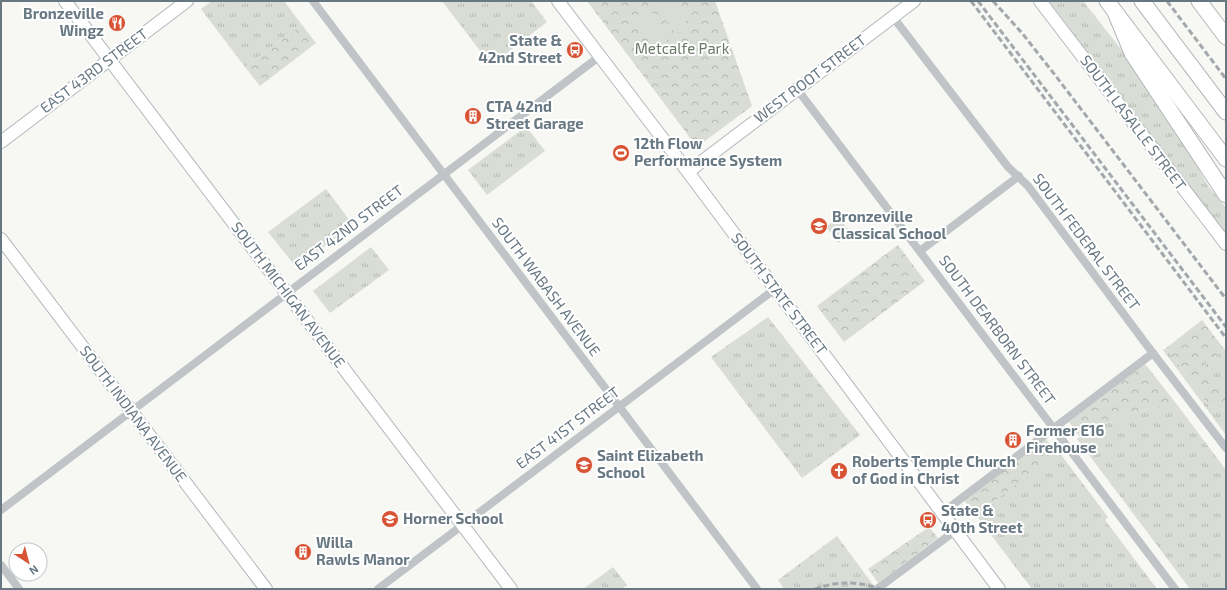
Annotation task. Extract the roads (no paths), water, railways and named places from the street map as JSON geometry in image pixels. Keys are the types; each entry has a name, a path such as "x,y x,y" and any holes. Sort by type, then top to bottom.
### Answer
{"highway":[{"path":"1142,1 1226,112"},
{"path":"1199,1 1226,37"},
{"path":"1111,6 1226,159"},
{"path":"1111,6 1132,53 1226,195"}],"street":[{"name":"SOUTH MICHIGAN AVENUE","path":"65,1 512,589"},
{"name":"EAST 43RD STREET","path":"1,142 187,1"},
{"name":"SOUTH WABASH AVENUE","path":"313,1 757,589"},
{"name":"SOUTH STATE STREET","path":"558,1 688,172 999,589"},
{"name":"WEST ROOT STREET","path":"688,172 914,1"},
{"name":"SOUTH LASALLE STREET","path":"1040,1 1226,244"},
{"name":"SOUTH FEDERAL STREET","path":"894,16 1008,167 1028,186 1226,448"},
{"name":"EAST 42ND STREET","path":"1,510 600,56"},
{"name":"SOUTH DEARBORN STREET","path":"797,89 1175,589"},
{"path":"920,251 1019,176"},
{"name":"SOUTH INDIANA AVENUE","path":"1,239 266,589"},
{"name":"EAST 41ST STREET","path":"378,589 775,289"},
{"path":"942,513 1153,352"},
{"path":"877,589 955,531"},
{"path":"1,565 19,589"}],"railway":[{"path":"971,1 1226,338"},
{"path":"978,1 1226,327"},
{"path":"993,1 1022,33 1055,75 1226,299"},
{"path":"1167,1 1226,79"},
{"path":"815,589 839,583 864,584 880,589"}],"place":[{"name":"Bronzeville Wingz","path":"117,23"},
{"name":"State & 42nd Street","path":"575,50"},
{"name":"CTA 42nd Street Garage","path":"473,116"},
{"name":"12th Flow Performance System","path":"621,153"},
{"name":"Bronzeville Classical School","path":"819,226"},
{"name":"Former E16 Firehouse","path":"1013,440"},
{"name":"Saint Elizabeth School","path":"584,465"},
{"name":"Roberts Temple Church of God in Christ","path":"839,471"},
{"name":"Horner School","path":"390,519"},
{"name":"State & 40th Street","path":"928,520"},
{"name":"Willa Rawls Manor","path":"303,552"}],"park label":[{"name":"Metcalfe Park","path":"682,49"}]}
